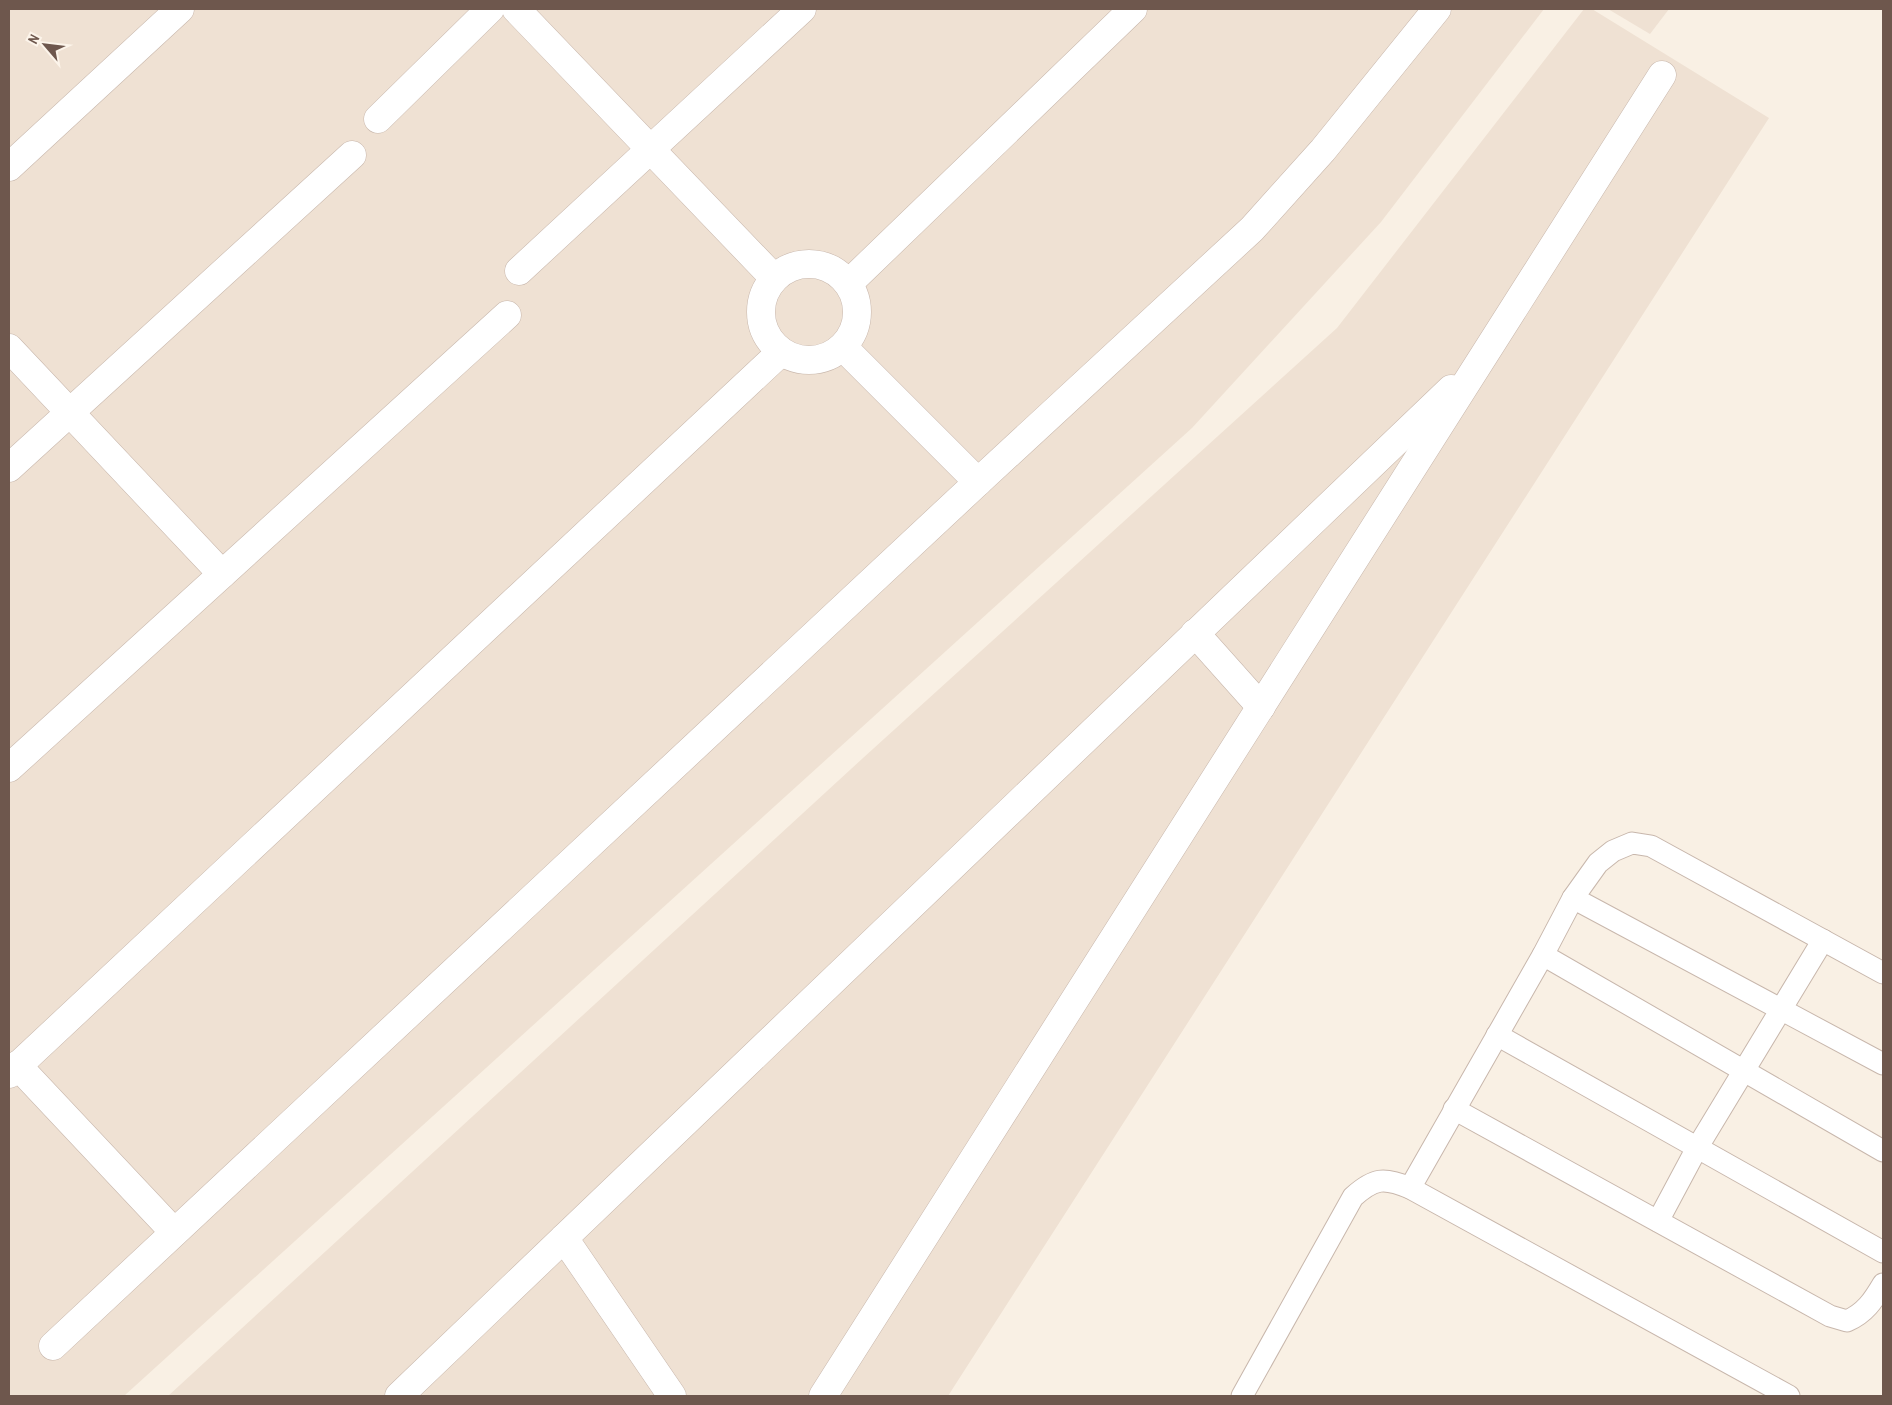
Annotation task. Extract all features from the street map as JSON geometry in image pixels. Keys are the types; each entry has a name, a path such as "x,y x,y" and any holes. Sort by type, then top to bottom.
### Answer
{"street":[{"path":"9,167 180,9"},
{"path":"378,119 490,9"},
{"path":"516,9 773,278"},
{"path":"519,271 802,9"},
{"path":"849,283 1133,9"},
{"path":"53,1346 978,482 1252,229 1323,150 1437,9"},
{"path":"823,1396 1662,76"},
{"path":"9,468 68,412 352,155"},
{"path":"807,262 823,265 838,272 849,283 856,298 857,317 853,333 842,347 824,358 807,361 791,357 782,352 769,340 761,318 762,301 773,278 782,271 807,262"},
{"path":"9,768 507,315"},
{"path":"842,347 978,482"},
{"path":"9,348 222,574"},
{"path":"174,1232 13,1070 782,352"},
{"path":"400,1396 1482,359"},
{"path":"1195,633 1261,707"},
{"path":"564,1238 672,1396"}],"lane":[{"path":"1410,1188 1543,955 1573,898 1598,863 1613,851 1632,843 1651,846 1883,973"},
{"path":"1573,898 1883,1064"},
{"path":"1658,1221 1697,1148 1823,940"},
{"path":"1543,955 1883,1151"},
{"path":"1497,1035 1883,1252"},
{"path":"1454,1109 1830,1316 1847,1321 1859,1315 1870,1306 1883,1284"},
{"path":"1242,1396 1353,1197 1366,1185 1381,1180 1399,1183 1410,1188 1789,1396"}],"shaded area":[{"path":"9,9 1544,9 1381,222 1192,428 124,1396 9,1396"},
{"path":"1584,9 1592,9 1769,118 948,1396 168,1396 863,758 1337,328"},
{"path":"1608,9 1669,9 1650,34"}]}
